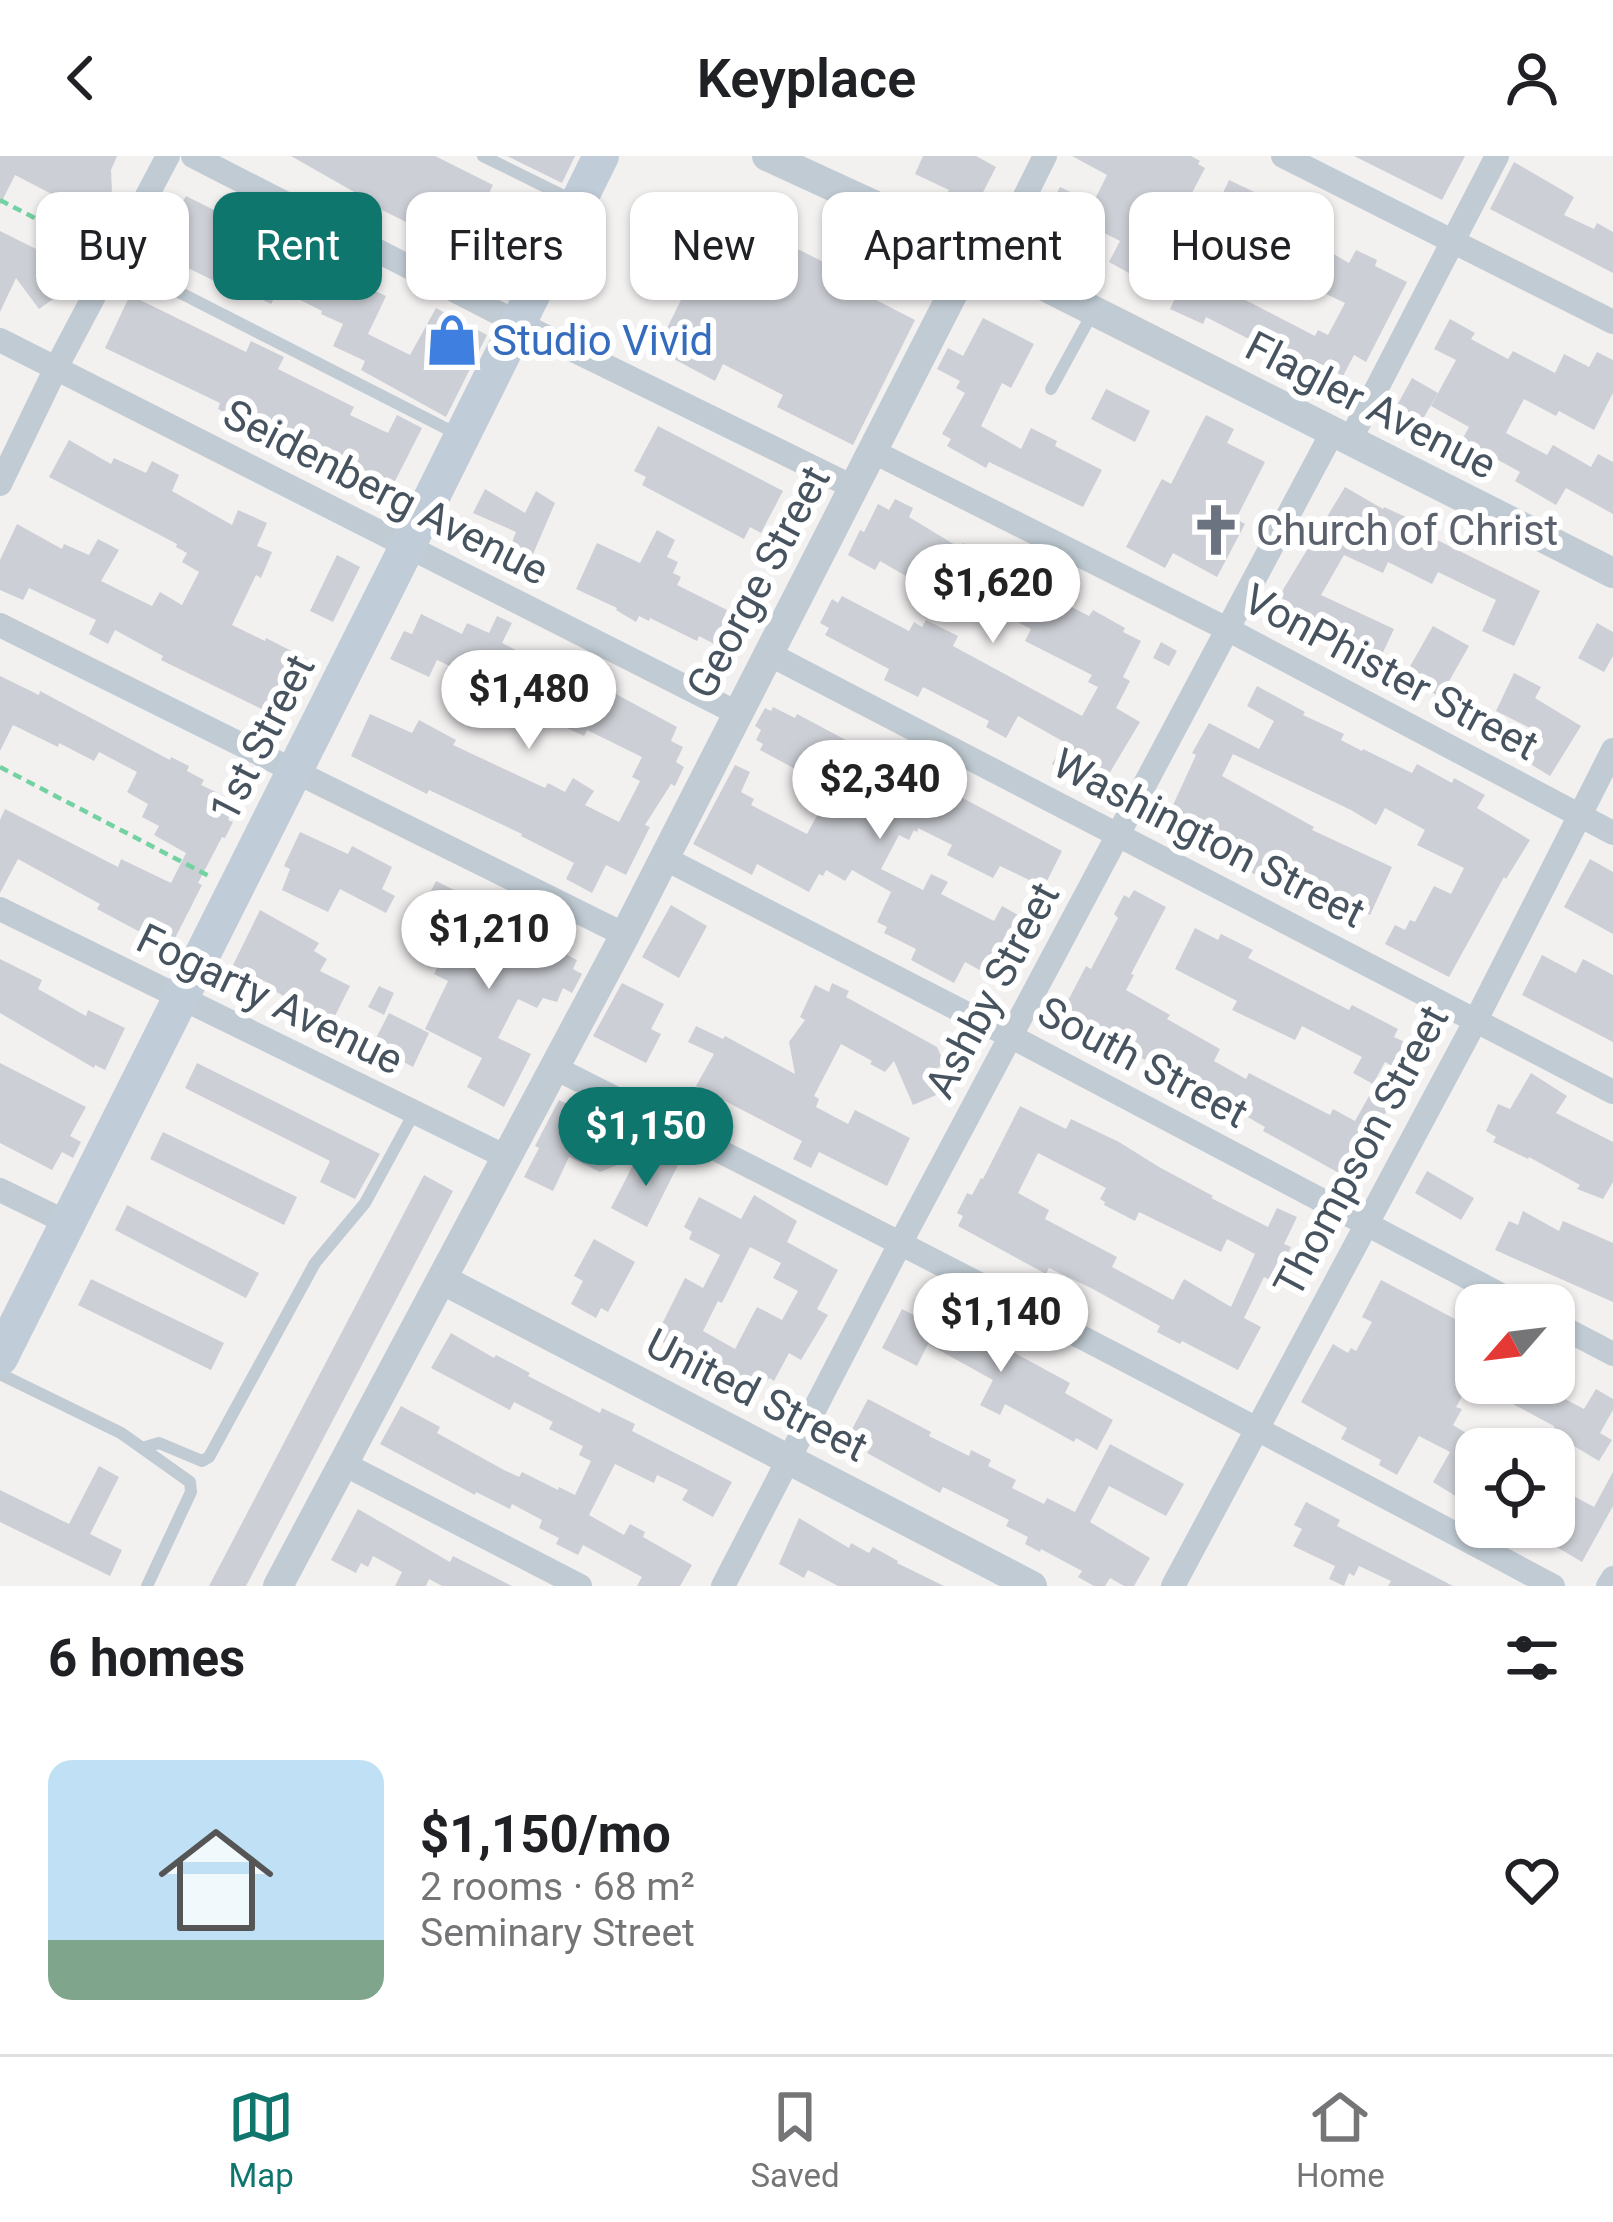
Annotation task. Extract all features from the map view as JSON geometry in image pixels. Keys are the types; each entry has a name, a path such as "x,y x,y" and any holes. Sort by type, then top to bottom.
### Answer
{"main road":[{"name":"1st Street","path":"583,192 601,156"},
{"name":"1st Street","path":"0,1358 529,300"}],"street":[{"path":"149,192 168,156"},
{"path":"193,156 854,488"},
{"name":"George Street","path":"1023,192 1045,156"},
{"path":"1283,156 1613,322"},
{"name":"Ashby Street","path":"723,1586 1227,629 1341,437 1497,156"},
{"name":"Flagler Avenue","path":"783,160 851,192"},
{"path":"0,484 92,300"},
{"name":"George Street","path":"278,1586 625,935 854,488 959,300"},
{"name":"Flagler Avenue","path":"1072,300 1613,573"},
{"name":"Seidenberg Avenue","path":"0,340 737,713"},
{"name":"VonPhister Street","path":"874,452 1227,629 1613,833"},
{"path":"0,625 625,935"},
{"name":"Washington Street","path":"769,653 1613,1092"},
{"name":"Thompson Street","path":"1173,1586 1476,1020 1613,750"},
{"name":"South Street","path":"664,858 1481,1284"},
{"name":"Fogarty Avenue","path":"0,909 506,1157"},
{"path":"555,1068 901,1242 1553,1586"},
{"path":"0,1190 68,1223"},
{"name":"United Street","path":"442,1280 1032,1586"},
{"path":"1575,1334 1613,1354"},
{"path":"342,1463 580,1586"},
{"path":"1608,1586 1613,1578"}],"lane":[{"path":"483,156 556,192"},
{"path":"189,298 462,436"},
{"path":"1051,389 1094,311"},
{"path":"142,1448 159,1443 202,1461 209,1457 315,1263 365,1203 414,1112"},
{"path":"0,1373 122,1432 190,1482 191,1492 147,1586"}],"path":[{"path":"0,200 36,219"},
{"path":"0,767 236,890"}],"building":[{"path":"0,156 117,156 111,170 111,192 48,192 15,175 0,205"},
{"path":"291,156 435,156 493,185 490,192 406,192 406,222 382,210 382,192 354,192"},
{"path":"507,156 575,156 562,183"},
{"path":"923,156 976,156 996,167 983,192 948,192 915,174"},
{"path":"1072,156 1191,156 1205,168 1192,192 1129,192 1129,273 1109,262 1120,241 1105,233 1105,192 1098,192 1107,175"},
{"path":"1354,156 1465,156 1442,200"},
{"path":"1514,162 1574,197 1564,215 1613,232 1613,273 1490,209"},
{"path":"1229,180 1254,192 1223,192"},
{"path":"189,198 213,210 213,280 189,269"},
{"path":"0,231 36,249 36,300 52,300 39,309 16,278 0,312"},
{"path":"798,249 822,261 822,300 876,300 915,320 853,445 777,407 783,395 723,364 715,381 670,357 678,341 664,334 681,300 798,300"},
{"path":"1356,250 1407,282 1366,362 1354,355 1343,376 1332,370 1327,379 1206,317 1203,324 1170,309 1174,300 1245,300 1315,336 1318,330 1328,335 1345,303 1334,298 1334,254 1349,263"},
{"path":"382,294 386,296 368,334 410,355 436,308 487,335 446,417 361,370 365,361 333,346 343,324 300,300 382,300"},
{"path":"128,300 140,300 246,352 251,341 284,357 278,369 354,407 350,415 388,433 397,415 422,428 391,489 287,446 218,409 220,403 105,348"},
{"path":"983,318 1034,344 1011,388 1002,383 981,426 1021,449 1031,428 1102,470 1083,507 989,462 986,468 947,446 951,439 942,434 965,393 956,388 960,381 937,369 948,348 963,356"},
{"path":"1450,319 1475,333 1471,339 1508,359 1513,351 1555,373 1564,354 1589,367 1597,352 1613,360 1613,393 1594,430 1524,399 1506,433 1547,455 1553,445 1591,467 1598,454 1613,462 1613,514 1566,488 1556,505 1515,481 1520,472 1462,440 1469,427 1431,406 1456,360 1434,349"},
{"path":"1412,378 1438,393 1420,424 1395,409"},
{"path":"1106,389 1150,411 1135,442 1091,419"},
{"path":"1206,415 1234,429 1227,443 1265,462 1236,519 1245,524 1217,577 1173,553 1165,568 1126,547 1162,479 1171,484"},
{"path":"658,426 783,491 761,533 750,527 744,539 642,485 646,477 634,471"},
{"path":"69,440 111,464 114,458 146,473 152,461 179,475 172,491 232,525 238,510 267,523 257,546 272,552 232,625 309,660 280,718 161,660 163,656 115,630 108,644 89,634 96,620 29,588 23,600 0,590 0,560 17,524 62,549 64,544 89,555 98,539 119,550 101,581 152,606 160,592 182,605 199,572 182,562 187,553 177,544 49,477"},
{"path":"1345,487 1408,518 1405,524 1540,591 1514,646 1482,631 1496,600 1438,572 1432,584 1388,562 1383,573 1344,555 1321,595 1394,629 1377,665 1269,613"},
{"path":"485,489 525,513 536,491 555,503 527,568 507,555 516,532 473,513"},
{"path":"895,499 913,508 909,517 960,548 970,544 1036,580 1033,587 1089,616 1093,610 1141,641 1123,677 1130,681 1116,708 1140,722 1109,774 1102,796 1057,773 1060,768 1052,764 1064,742 1018,716 1006,738 986,727 989,721 923,687 918,697 884,680 889,669 825,635 829,628 820,623 832,599 838,603 842,596 909,631 914,622 922,627 926,620 958,636 953,646 1082,716 1098,687 1088,682 1092,675 1025,641 1031,629 964,594 967,588 932,570 918,583 880,561 875,570 848,555 878,504 889,510"},
{"path":"657,530 675,540 667,557 678,562 673,573 681,577 677,585 729,611 738,593 764,607 739,657 650,618 639,616 636,622 576,589 597,543 640,563"},
{"path":"337,555 360,567 333,622 310,611"},
{"path":"421,614 462,634 467,623 489,633 497,616 512,623 502,643 677,727 671,741 683,747 676,762 684,767 645,825 650,827 626,875 606,865 592,893 566,879 574,863 522,834 351,756 370,714 412,733 419,720 456,740 453,745 545,788 548,783 565,792 573,778 594,791 585,805 619,822 640,781 632,777 642,757 587,730 584,736 533,712 528,722 498,706 511,679 480,663 473,677 437,660 429,677 390,659 404,631 412,634"},
{"path":"1597,623 1613,632 1613,656 1604,672 1578,658"},
{"path":"1433,626 1469,646 1440,697 1404,677"},
{"path":"1161,642 1177,651 1169,666 1153,658"},
{"path":"1514,673 1541,687 1535,698 1581,726 1550,776 1522,759 1538,732 1496,711"},
{"path":"0,676 39,695 40,691 189,766 187,771 204,780 201,785 226,797 222,804 233,809 228,820 233,822 198,883 202,885 170,948 18,859 0,893 0,820 5,809 118,867 121,859 171,883 186,853 154,835 159,826 142,817 148,804 127,792 137,772 99,752 94,761 13,725 0,751"},
{"path":"1257,686 1344,734 1341,740 1362,751 1412,773 1417,764 1485,795 1477,808 1530,840 1449,977 1385,944 1395,925 1405,930 1410,920 1415,922 1434,886 1451,894 1464,868 1417,845 1425,830 1385,808 1376,825 1233,754 1222,776 1314,827 1312,830 1392,867 1370,915 1287,877 1281,888 1245,869 1249,862 1213,843 1215,839 1168,816 1209,723 1259,749 1274,721 1247,706"},
{"path":"773,707 795,718 797,714 891,764 897,753 916,763 912,771 1062,851 1044,887 1000,866 993,878 947,855 952,845 918,828 909,840 899,835 881,869 923,890 931,874 948,882 941,894 994,921 1002,906 1038,926 1029,943 1019,937 996,979 965,962 954,983 911,960 916,949 884,933 887,927 877,922 891,892 852,870 845,881 826,870 809,892 757,864 752,875 693,844 735,765 750,772 741,792 754,799 751,805 807,834 826,799 793,781 799,771 760,750 763,744 756,740 761,730 755,726 765,708 771,711"},
{"path":"300,832 348,854 352,846 392,867 382,889 395,896 386,913 340,889 328,912 282,890 290,869 284,866"},
{"path":"1590,859 1613,872 1613,934 1564,907"},
{"path":"436,881 454,890 447,905 460,912 450,935 493,958 510,925 577,960 573,969 582,974 572,993 563,988 557,1002 543,998 537,1008 518,999 498,1038 531,1054 504,1107 467,1087 482,1058 425,1029 448,981 434,974 445,952 409,935"},
{"path":"1134,890 1166,907 1126,990 1220,1049 1214,1061 1246,1079 1249,1073 1330,1115 1333,1109 1355,1121 1369,1096 1389,1107 1353,1163 1346,1159 1339,1173 1263,1131 1265,1127 1223,1103 1225,1100 1147,1056 1145,1060 1073,1025 1075,1021 1061,1014 1118,918 1114,914 1124,895 1129,898"},
{"path":"671,905 707,926 679,978 642,957"},
{"path":"260,910 319,943 314,951 327,959 320,971 350,986 331,1024 233,965"},
{"path":"1195,928 1218,940 1221,934 1253,950 1248,958 1349,1010 1352,1005 1398,1029 1394,1037 1411,1045 1398,1069 1385,1062 1373,1084 1353,1073 1362,1057 1302,1026 1295,1040 1232,1010 1237,1001 1175,969"},
{"path":"1542,955 1576,973 1583,959 1613,975 1613,1042 1522,995"},
{"path":"0,959 42,980 38,989 86,1016 88,1010 125,1028 105,1070 0,1013"},
{"path":"622,983 664,1004 651,1029 661,1034 646,1063 593,1036"},
{"path":"832,983 849,991 846,997 937,1047 945,1065 938,1067 948,1090 913,1105 894,1061 885,1072 841,1044 814,1096 819,1099 816,1107 848,1124 855,1110 910,1138 887,1186 819,1152 811,1168 793,1159 802,1141 696,1086 714,1054 688,1042 696,1026 725,1036 795,1074 789,1042 805,1020 800,1017 815,985 829,992"},
{"path":"379,986 394,993 384,1015 368,1007"},
{"path":"389,1013 429,1033 413,1067 374,1042"},
{"path":"0,1063 86,1107 70,1136 81,1142 73,1158 62,1152 52,1170 0,1143"},
{"path":"197,1063 380,1154 355,1199 320,1182 330,1161 185,1088"},
{"path":"1531,1073 1567,1096 1556,1113 1613,1142 1613,1182 1603,1199 1493,1142 1496,1137 1486,1131 1498,1104 1510,1109"},
{"path":"559,1100 575,1108 569,1118 627,1144 617,1165 600,1172 569,1157 553,1191 524,1177"},
{"path":"1020,1106 1066,1129 1071,1119 1119,1142 1268,1227 1277,1208 1297,1217 1284,1244 1291,1247 1275,1282 1264,1277 1244,1318 1261,1327 1238,1370 1157,1332 1160,1326 1091,1288 1049,1268 1046,1274 958,1226 963,1216 957,1213 967,1193 972,1195","holes":["1038,1153 1106,1188 1100,1199 1104,1205 1135,1221 1139,1212 1221,1252 1227,1239 1255,1254 1231,1307 1184,1279 1173,1300 1112,1267 1117,1257 1045,1219 1049,1210 1018,1193"]},
{"path":"163,1132 297,1197 284,1225 150,1159"},
{"path":"665,1149 682,1157 647,1227 611,1208 634,1163 653,1173"},
{"path":"1427,1171 1474,1198 1461,1220 1415,1193"},
{"path":"424,1175 453,1191 246,1586 209,1586"},
{"path":"754,1195 797,1221 787,1242 838,1270 817,1309 828,1315 801,1360 789,1353 759,1397 724,1379 727,1372 655,1338 685,1278 703,1288 720,1255 689,1239 692,1232 684,1227 699,1197 741,1219","holes":["750,1247 781,1263 773,1278 798,1291 782,1320 757,1307 735,1349 703,1331"]},
{"path":"127,1205 259,1273 246,1298 115,1230"},
{"path":"1523,1211 1559,1231 1563,1221 1613,1243 1613,1302 1495,1250 1509,1221 1518,1225"},
{"path":"594,1239 635,1262 608,1312 601,1308 596,1318 571,1304 583,1281 574,1276"},
{"path":"91,1279 224,1343 211,1370 78,1305"},
{"path":"1381,1280 1455,1319 1455,1404 1462,1409 1453,1425 1458,1428 1455,1496 1433,1482 1450,1452 1419,1436 1397,1475 1379,1465 1381,1460 1341,1439 1347,1428 1301,1402 1333,1344 1348,1353 1351,1348 1356,1351 1372,1322 1362,1317"},
{"path":"932,1308 1070,1383 1065,1393 1113,1420 1097,1450 1005,1404 1000,1415 980,1405 993,1380 928,1344 917,1366 882,1348 902,1309 921,1319"},
{"path":"451,1333 600,1413 602,1408 635,1424 632,1431 732,1482 713,1517 682,1500 688,1490 657,1475 654,1483 615,1464 589,1515 624,1535 630,1524 645,1532 643,1537 692,1565 680,1586 637,1586 642,1577 583,1545 578,1555 556,1544 559,1538 539,1528 542,1520 512,1504 510,1509 475,1495 380,1444 401,1406 440,1427 437,1433 504,1470 519,1477 522,1472 575,1495 591,1461 579,1455 583,1446 549,1429 553,1422 514,1402 510,1410 431,1368"},
{"path":"1596,1389 1613,1399 1613,1410 1600,1433 1612,1440 1599,1461 1575,1447 1575,1428 1554,1426 1513,1404 1574,1404 1584,1409"},
{"path":"868,1399 969,1456 971,1450 991,1460 988,1466 1016,1480 1012,1488 1044,1504 1047,1498 1075,1512 1110,1444 1184,1484 1166,1516 1109,1486 1090,1522 1150,1558 1134,1586 1110,1578 1105,1586 1094,1586 1078,1577 1082,1571 1025,1544 1028,1537 1006,1526 1009,1520 943,1487 940,1493 867,1453 871,1446 849,1435"},
{"path":"99,1466 119,1477 90,1534 122,1550 110,1576 0,1522 0,1490 69,1524"},
{"path":"1613,1472 1613,1506 1582,1562 1558,1548 1575,1548 1575,1497 1594,1507"},
{"path":"1306,1502 1340,1520 1337,1526 1453,1586 1388,1586 1391,1581 1359,1566 1354,1576 1349,1573 1344,1586 1329,1579 1335,1566 1293,1546 1302,1529 1294,1525"},
{"path":"358,1509 450,1562 453,1556 512,1586 442,1586 429,1579 426,1586 395,1586 402,1572 373,1556 368,1567 361,1563 356,1573 331,1560"},
{"path":"799,1518 849,1548 851,1543 869,1553 873,1547 944,1586 838,1586 808,1570 804,1578 779,1564"}],"place":[{"name":"Studio Vivid","path":"452,340"},
{"name":"Church of Christ","path":"1216,530"}]}
